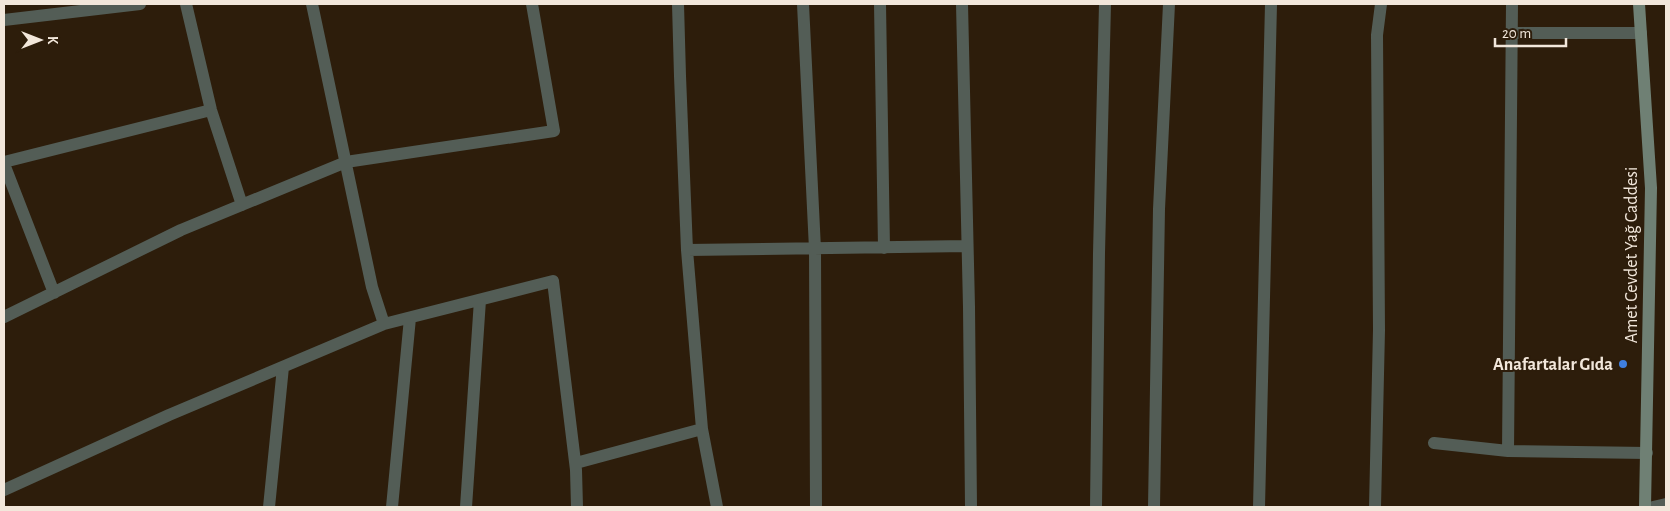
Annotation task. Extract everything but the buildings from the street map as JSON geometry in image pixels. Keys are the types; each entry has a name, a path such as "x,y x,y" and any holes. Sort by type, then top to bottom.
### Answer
{"main road":[{"name":"Amet Cevdet Yağ Caddesi","path":"1639,4 1652,188 1645,507"}],"street":[{"path":"4,20 140,4"},
{"path":"186,4 210,110 242,205"},
{"path":"312,4 372,287 384,324"},
{"path":"4,317 181,230 346,162 554,131 532,4"},
{"path":"678,4 687,250 702,429 717,507"},
{"path":"803,4 815,249 816,507"},
{"path":"880,4 884,248"},
{"path":"962,4 971,507"},
{"path":"1096,507 1098,253 1104,4"},
{"path":"1154,507 1159,209 1170,4"},
{"path":"1259,507 1271,4"},
{"path":"1375,507 1379,330 1377,35 1381,4"},
{"path":"1508,451 1512,4"},
{"path":"1512,33 1641,33"},
{"path":"54,293 4,163 210,110"},
{"path":"687,250 967,246"},
{"path":"4,490 169,415 384,324 553,281 576,463 577,507"},
{"path":"466,507 480,300"},
{"path":"392,507 410,318"},
{"path":"269,507 282,367"},
{"path":"576,463 702,429"},
{"path":"1434,443 1508,451 1647,452"},
{"path":"1653,507 1666,504"}],"place":[{"name":"Anafartalar Gıda","path":"1623,364"}]}
